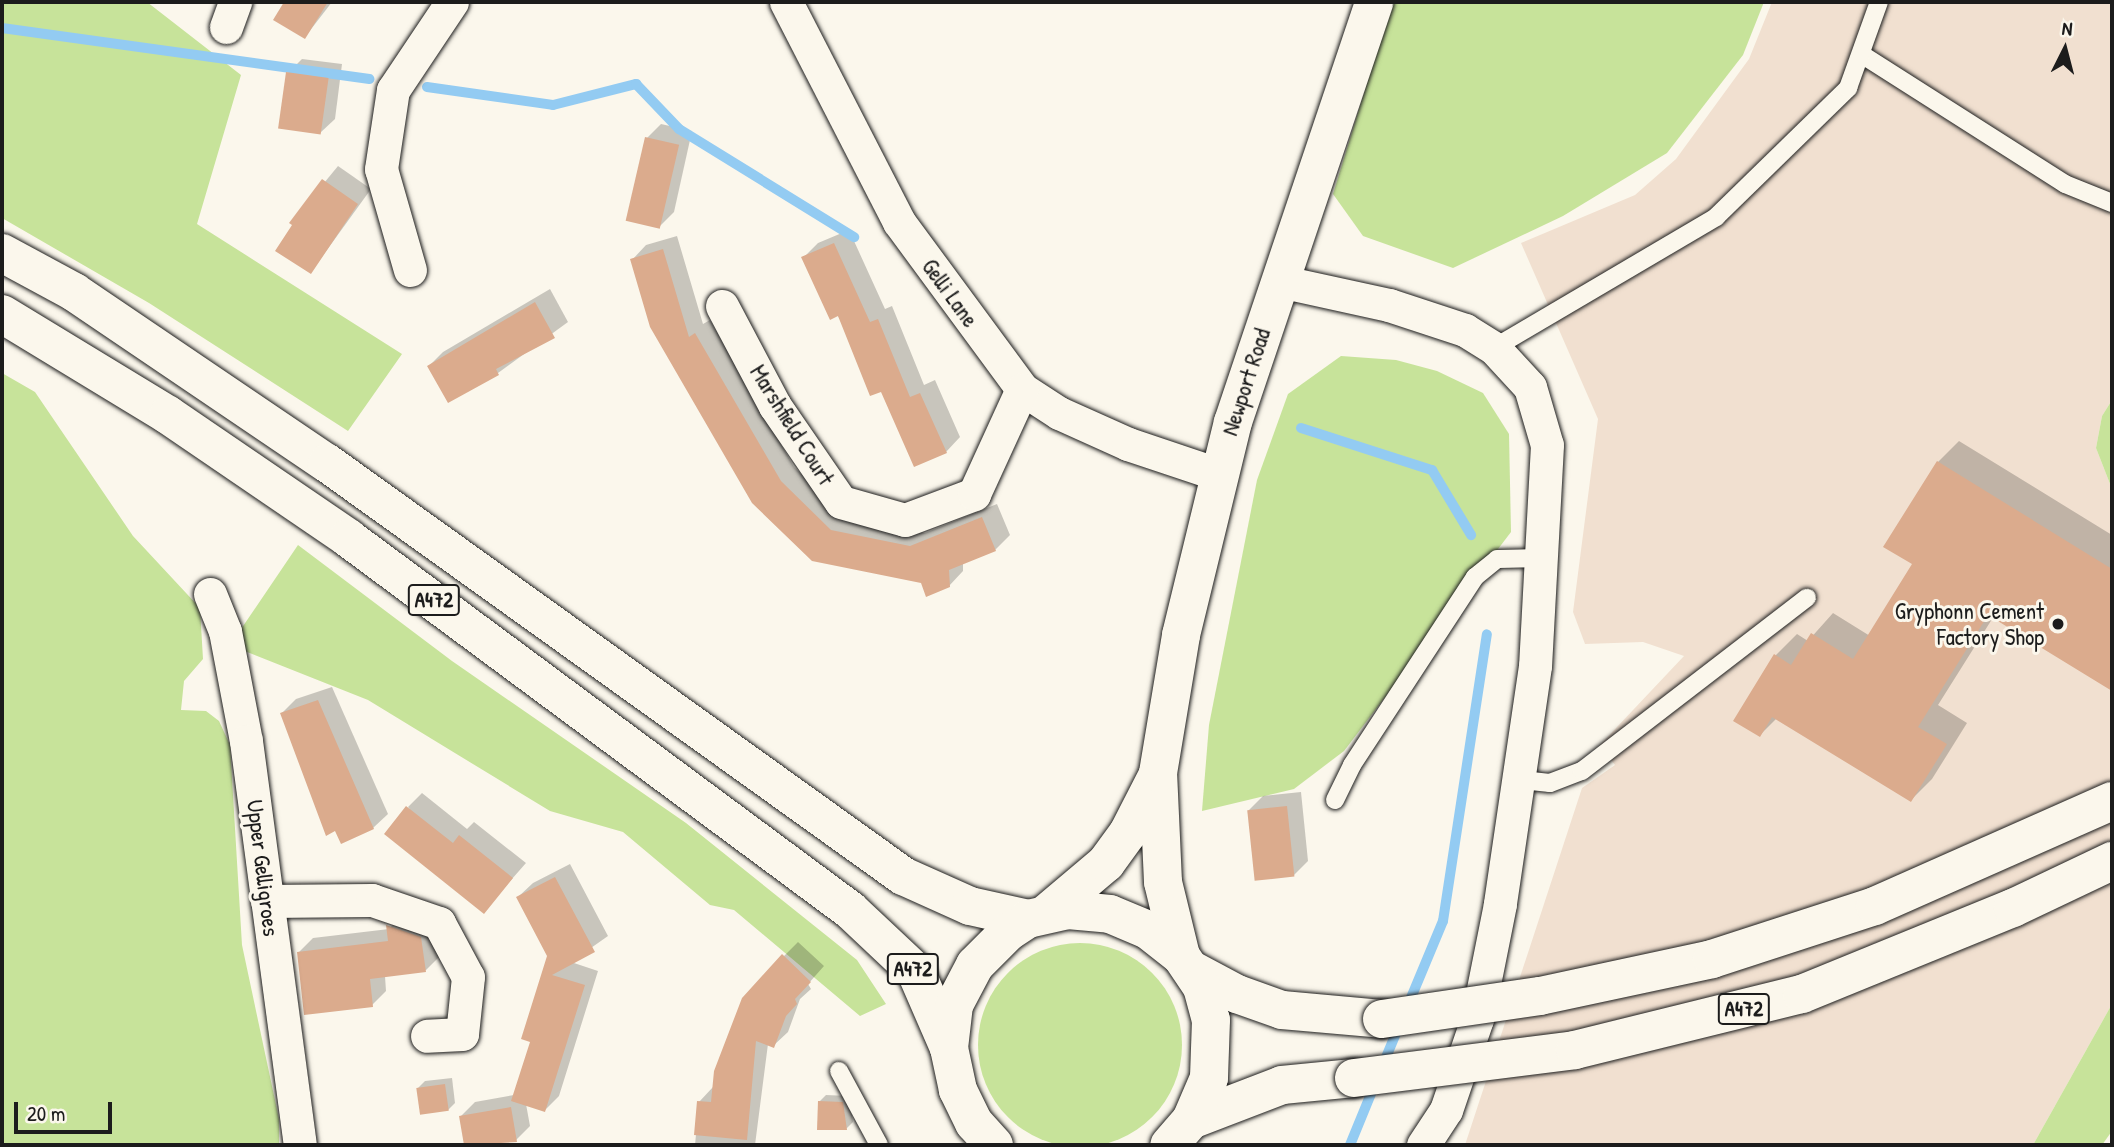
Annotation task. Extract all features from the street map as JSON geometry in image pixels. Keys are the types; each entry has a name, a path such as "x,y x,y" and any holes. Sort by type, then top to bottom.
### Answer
{"main road":[{"name":"Newport Road","path":"1187,963 1163,883 1158,773 1183,624 1217,474 1374,2"},
{"name":"A472","path":"2,253 74,292 327,463 903,876 970,905 1038,915"},
{"name":"A472","path":"2,314 168,415 348,538 868,924 916,972 949,1048"},
{"name":"Newport Road","path":"949,1048 954,1005 962,986 989,948 1038,915 1106,863 1128,833 1158,773"},
{"name":"A472","path":"1187,963 1237,994 1282,1010 1382,1019 1518,1000 1712,959 1875,906 2112,801"},
{"name":"A472","path":"1176,1138 1282,1085 1574,1050 1802,994 2013,908 2112,861"},
{"path":"1038,915 1088,910 1130,921 1187,963 1208,1001 1213,1041 1209,1078 1176,1138"},
{"path":"949,1048 965,1108 994,1145"}],"street":[{"path":"410,270 381,169 393,90 452,2"},
{"name":"Gelli Lane","path":"792,4 898,222 1022,389 1059,413 1128,444 1217,474"},
{"path":"1279,281 1332,290 1436,318 1494,348 1531,387 1541,414 1548,465 1543,558 1522,780 1477,1019 1446,1110 1423,1145"},
{"name":"Marshfield Court","path":"722,306 775,406 841,502 853,506 905,520 974,494 1022,389"},
{"name":"Upper Gelligroes","path":"210,594 225,631 246,741 300,1145"},
{"path":"267,901 372,900 439,923 468,977 466,1000 462,1034 427,1036"}],"lane":[{"path":"1494,348 1716,217 1848,88 1879,2"},
{"path":"1861,54 2065,184 2112,203"},
{"path":"1335,800 1352,765 1475,577 1497,559 1543,558"},
{"path":"1522,780 1550,783 1582,771 1807,598"},
{"path":"839,1071 879,1145"}],"shaded area":[{"path":"1772,2 2112,2 2112,400 2102,416 2096,448 2112,489 2112,1004 2033,1145 1465,1145 1582,788 1615,765 1600,745 1684,656 1643,642 1585,644 1573,612 1598,419 1521,243 1635,195 1676,159 1749,59"}],"green space":[{"path":"2,2 147,2 241,75 197,224 402,354 348,431 149,303 2,218"},
{"path":"1392,2 1764,2 1743,55 1667,153 1563,216 1453,268 1363,236 1333,194"},
{"path":"1341,356 1396,360 1437,371 1483,393 1509,434 1511,532 1344,751 1294,789 1202,811 1209,725 1257,480 1288,394"},
{"path":"2,373 35,392 133,536 200,608 203,659 184,681 181,710 206,711 219,721 230,745 242,945 279,1119 279,1145 2,1145"},
{"path":"2112,400 2112,489 2096,448 2102,416"},
{"path":"298,545 452,661 686,823 857,960 886,1004 860,1016 734,910 710,905 623,832 550,811 368,700 242,650 239,632"},
{"path":"1080,943 1119,950 1152,973 1175,1006 1182,1045 1175,1084 1152,1117 1119,1140 1080,1147 1041,1140 1008,1117 985,1084 978,1045 985,1006 1008,973 1041,950"},
{"path":"2112,1004 2112,1131 2102,1145 2033,1145"}],"building":[{"path":"284,2 328,2 305,39 273,20"},
{"path":"286,72 329,78 321,134 278,128"},
{"path":"645,137 679,145 660,229 626,221"},
{"path":"322,179 358,204 311,274 275,251 292,225 289,223"},
{"path":"834,243 870,322 878,319 910,397 920,393 947,453 914,467 881,392 870,396 838,316 830,320 801,257"},
{"path":"663,249 689,337 695,333 781,481 831,530 910,546 982,517 996,551 949,570 950,587 926,597 921,583 812,561 752,503 650,327 630,259"},
{"path":"535,302 555,338 496,369 499,375 448,403 427,366"},
{"name":"Gryphonn Cement Factory Shop","path":"1937,461 2112,569 2112,691 1988,615 1918,727 1947,744 1911,802 1772,717 1760,737 1733,721 1774,654 1791,665 1811,633 1853,659 1912,564 1883,547"},
{"path":"318,700 374,829 341,844 335,831 326,836 280,713"},
{"path":"406,806 453,843 459,835 513,878 484,914 384,834"},
{"path":"1287,806 1294,877 1255,881 1247,810"},
{"path":"555,877 595,952 552,975 585,985 545,1112 511,1101 530,1042 521,1039 547,956 516,897"},
{"path":"386,925 421,937 426,972 370,979 373,1007 304,1015 297,952 388,941"},
{"path":"782,954 811,982 795,999 797,1004 786,1016 774,1048 756,1041 747,1140 694,1135 697,1101 711,1102 714,1071 742,998"},
{"path":"445,1084 449,1111 420,1115 416,1088"},
{"path":"818,1101 843,1102 847,1130 817,1130"},
{"path":"511,1107 517,1142 464,1145 459,1116"}],"waterway":[{"path":"2,28 369,79"},
{"path":"427,87 553,105 636,84 679,129 854,237"},
{"path":"1301,428 1432,470 1471,535"},
{"path":"1408,1005 1443,921 1487,634"},
{"path":"1382,1067 1399,1026"},
{"path":"1350,1145 1375,1084"}],"place":[{"name":"Gryphonn Cement Factory Shop","path":"2058,624"}]}
